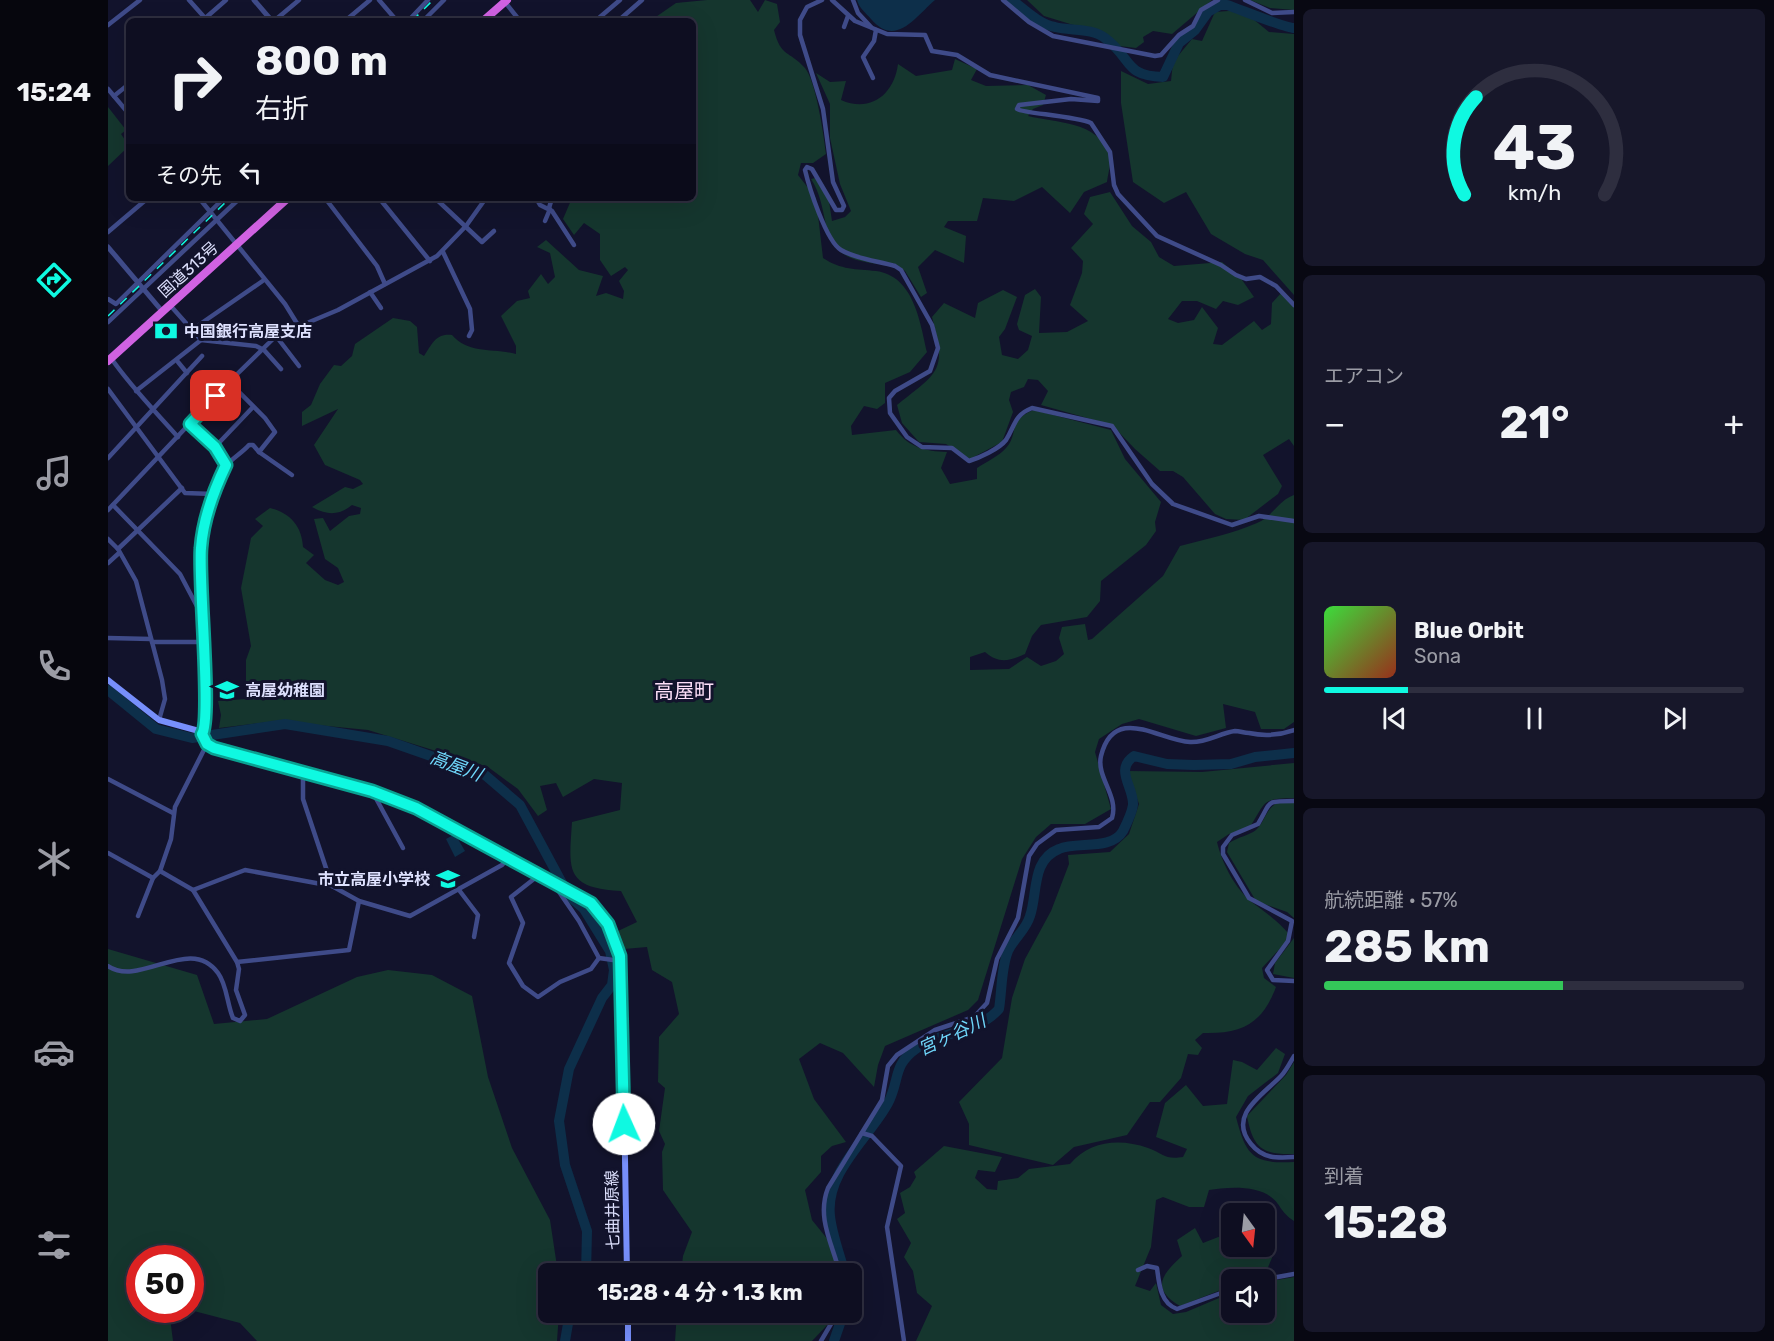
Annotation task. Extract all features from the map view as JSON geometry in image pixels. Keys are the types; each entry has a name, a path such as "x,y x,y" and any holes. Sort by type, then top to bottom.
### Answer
{"highway":[{"path":"486,18 505,1"},
{"name":"国道313号","path":"110,360 285,201"}],"main road":[{"path":"108,680 159,720 202,734 206,743"},
{"name":"七曲井原線","path":"206,743 303,774 372,791 416,808 507,859 583,897 601,914 614,934 618,961 627,1263"},
{"path":"627,1323 628,1341"}],"street":[{"path":"108,25 140,0"},
{"path":"189,0 202,18"},
{"path":"206,18 226,0"},
{"path":"254,0 270,18"},
{"path":"277,18 299,0"},
{"path":"349,18 370,0"},
{"path":"379,0 394,18"},
{"path":"411,18 428,0"},
{"path":"426,18 444,0"},
{"path":"600,17 621,0 630,10"},
{"path":"621,18 642,0"},
{"path":"805,0 807,7"},
{"path":"822,0 807,7 800,20 800,35 823,109 833,182 844,206 842,210 836,210 812,169 807,166 806,177 832,242 839,250 901,270 932,325 938,348 930,371 895,391 889,398 888,405 891,413 908,437 922,447 952,448 969,461 999,447 1006,440 1016,419 1032,408 1112,426 1152,484 1173,504 1221,523 1232,525 1259,516 1294,521"},
{"path":"832,0 848,16 887,34 925,34 932,51 957,55 990,75 1098,98 1098,101 1092,102 1071,99 1019,105 1017,109 1023,112 1052,113 1090,123 1110,152 1114,185 1118,194 1157,236 1246,279 1260,277 1276,286 1294,306"},
{"path":"853,0 858,13 874,29 874,41 863,57 873,78"},
{"path":"1003,0 1029,22 1047,33 1130,53 1161,55 1179,34 1193,26 1201,10 1218,0"},
{"path":"1245,0 1272,13 1294,12"},
{"path":"505,1 518,18"},
{"path":"844,27 848,16"},
{"path":"114,96 126,86"},
{"path":"108,89 126,110"},
{"path":"108,232 144,201"},
{"path":"202,201 298,325"},
{"path":"108,299 116,304 221,201"},
{"path":"108,322 237,201"},
{"path":"327,201 377,266 385,284"},
{"path":"381,201 430,261"},
{"path":"438,201 483,242 494,231"},
{"path":"108,510 229,382 276,336 338,310 430,261 442,252 466,226 484,201"},
{"path":"538,201 549,209 574,245"},
{"path":"545,221 551,201"},
{"path":"108,247 162,311"},
{"path":"442,252 470,309 469,336"},
{"path":"193,329 264,280"},
{"path":"370,292 381,308"},
{"path":"170,304 201,340 262,349 281,369"},
{"path":"276,336 299,366"},
{"path":"136,391 201,340"},
{"path":"108,458 202,356"},
{"path":"110,360 178,437"},
{"path":"178,362 187,373"},
{"path":"229,382 275,430 259,452"},
{"path":"108,389 136,430 187,495 213,494"},
{"path":"215,447 253,407"},
{"path":"190,424 215,447 226,465"},
{"path":"202,734 205,727 205,697 200,612 201,548 213,494 226,465 253,445 259,452 292,475"},
{"path":"108,563 182,488"},
{"path":"113,505 180,574 200,612"},
{"path":"108,539 136,581 165,699 159,720"},
{"path":"108,639 202,642"},
{"path":"837,1263 827,1233 823,1203 828,1188 882,1100 888,1066 897,1055 936,1030 974,1017 987,1003 997,959 1018,918 1029,856 1037,844 1056,830 1099,827 1112,818 1113,802 1101,757 1108,741 1115,734 1136,726 1180,741 1195,742 1235,731 1279,734 1294,729"},
{"path":"138,916 153,878 160,871 171,839 173,813 206,743"},
{"path":"303,774 303,799 332,886"},
{"path":"108,779 173,813"},
{"path":"372,791 403,848"},
{"path":"1294,801 1274,801 1268,804 1258,824 1232,835 1223,848 1224,854 1249,898 1292,921 1288,941 1267,970 1273,980 1294,981"},
{"path":"108,853 153,878"},
{"path":"193,890 245,870 332,886 358,901 410,916 459,890 507,859"},
{"path":"108,966 123,972 134,972 170,960 202,961 220,974 230,1011 236,1020 240,1021 245,1015 236,990 239,969 237,962 193,890 160,871"},
{"path":"539,875 511,897 523,923 509,963 517,979 538,997 560,982 591,969 601,958"},
{"path":"556,884 601,958 618,961"},
{"path":"459,890 477,915 474,937"},
{"path":"237,962 349,950 358,901"},
{"path":"1294,1056 1282,1075 1250,1105 1244,1120 1247,1139 1257,1151 1272,1158 1294,1157"},
{"path":"863,1133 872,1136 901,1166 887,1227 904,1341"},
{"path":"1138,1270 1147,1266 1157,1268 1163,1297 1177,1309 1221,1293"},
{"path":"1275,1277 1294,1274"},
{"path":"821,1341 832,1323"}],"green space":[{"path":"750,0 758,12 765,0 777,4 780,22 774,30 777,39 783,50 799,62 809,75 821,122 826,154 813,163 801,163 798,175 816,198 823,258 842,267 889,275 899,282 913,302 927,352 910,372 885,383 885,403 877,409 864,406 851,426 852,435 896,430 912,445 932,451 947,452 941,468 950,484 977,479 977,468 1006,448 1020,418 1034,410 1111,430 1125,459 1161,502 1155,522 1156,531 1146,545 1101,581 1100,601 1087,617 1041,625 1032,636 1025,654 1014,658 1000,660 985,652 970,657 970,670 1009,669 1027,657 1041,666 1056,661 1064,654 1059,638 1062,627 1085,624 1088,640 1092,639 1163,576 1180,546 1257,523 1294,495 1294,722 1284,729 1261,729 1255,712 1223,704 1226,728 1196,736 1139,719 1122,724 1099,739 1095,752 1111,809 1085,824 1051,824 1036,837 1022,859 978,1000 968,1010 885,1046 878,1065 874,1087 843,1053 820,1043 799,1059 814,1099 846,1142 832,1146 821,1156 821,1172 805,1190 812,1220 829,1241 836,1263 682,1263 692,1232 663,1190 662,1152 665,1144 659,1131 665,1088 658,1082 659,1037 679,1014 672,982 652,970 647,947 624,949 618,931 637,922 621,891 589,886 574,873 571,864 572,822 620,810 622,783 594,779 563,797 556,783 540,786 547,810 538,816 518,789 488,767 368,730 276,721 219,728 221,715 218,701 246,699 246,660 251,646 241,588 251,538 263,526 255,519 270,508 284,513 298,527 303,547 314,555 306,563 325,580 338,585 344,582 338,568 325,559 314,519 323,518 330,531 349,516 360,514 361,508 352,505 337,513 332,513 322,512 312,507 345,487 353,489 363,484 360,480 325,465 314,445 338,409 302,426 302,412 311,405 320,384 334,365 341,366 352,356 355,344 393,318 410,321 417,327 419,353 424,356 435,340 447,335 452,335 458,341 473,348 516,354 516,346 501,316 517,301 530,298 528,291 541,274 548,284 555,277 550,253 537,247 546,240 579,270 603,276 596,296 606,293 623,299 624,291 619,281 628,270 625,267 611,276 600,260 600,234 584,223 574,235 563,219 571,201 696,201 696,18 654,18 676,3"},
{"path":"1027,0 1212,0 1172,34 1153,31 1143,37 1144,42 1136,48 1111,45 1106,35 1044,16"},
{"path":"1250,0 1294,0 1294,10 1270,8"},
{"path":"1242,10 1269,32 1294,34 1294,295 1263,260 1245,254 1211,234 1186,192 1164,203 1133,182 1121,103 1121,71 1148,84 1171,81 1173,62 1192,39 1202,41 1215,12"},
{"path":"955,59 977,69 971,80 986,86 1028,85 1046,95 1043,105 1033,109 1028,116 1075,125 1096,135 1104,143 1109,154 1110,168 1107,182 1084,192 1070,213 1042,187 1014,201 983,198 977,221 948,221 944,227 966,236 964,263 935,250 918,267 927,293 921,297 905,271 893,263 873,263 847,256 831,239 817,191 811,179 815,178 829,201 832,221 845,217 851,211 840,184 830,138 830,104 816,73 830,82 846,81 841,100 862,104 879,98 886,92 896,75 898,64 916,76 952,70"},
{"path":"108,107 126,130 121,134 126,142 126,149 108,166"},
{"path":"1110,192 1132,226 1151,242 1159,257 1174,266 1222,262 1240,277 1254,297 1238,305 1223,301 1216,309 1197,301 1182,301 1168,319 1178,323 1194,320 1202,307 1218,328 1213,344 1222,345 1254,321 1262,330 1271,324 1272,303 1282,292 1294,301 1294,446 1289,439 1263,455 1282,486 1278,494 1244,520 1226,519 1215,514 1183,477 1173,471 1160,471 1112,425 1041,405 1048,391 1038,380 1028,379 1024,387 1011,392 1009,400 1013,412 1002,442 970,459 946,444 919,442 902,423 897,405 922,385 936,369 939,349 932,317 944,303 975,318 978,303 1003,290 1017,297 1005,329 999,337 1002,355 1018,359 1028,350 1032,336 1019,330 1017,324 1025,295 1035,289 1041,297 1039,333 1067,332 1088,321 1070,305 1082,273 1083,261 1071,248 1093,224 1084,214 1090,197"},
{"path":"1294,763 1294,798 1270,800 1263,806 1250,827 1229,834 1217,842 1226,867 1240,891 1289,934 1286,942 1262,968 1264,978 1276,987 1264,1010 1257,1018 1240,1029 1203,1033 1195,1040 1202,1048 1198,1055 1188,1054 1181,1078 1160,1102 1150,1102 1127,1135 1074,1147 1053,1165 969,1145 969,1124 959,1102 1002,1058 1012,998 1025,959 1051,911 1069,864 1068,855 1110,852 1129,834 1139,804 1127,771 1202,772"},
{"path":"1277,803 1294,803 1294,918 1287,912 1256,901 1227,852 1229,843 1256,830 1270,808"},
{"path":"1294,938 1294,978 1273,974 1275,963"},
{"path":"108,949 197,975 214,1024 267,1019 357,977 388,970 432,975 472,996 488,1077 512,1148 550,1220 556,1263 538,1263 538,1323 558,1323 557,1341 257,1341 240,1323 204,1314 204,1245 126,1245 126,1323 171,1323 173,1341 108,1341"},
{"path":"1276,1048 1285,1054 1278,1073 1248,1096 1236,1117 1244,1141 1253,1155 1269,1161 1294,1162 1294,1221 1271,1197 1257,1190 1232,1188 1209,1190 1204,1207 1189,1207 1163,1197 1156,1200 1151,1247 1135,1286 1150,1291 1156,1283 1161,1305 1173,1314 1186,1312 1221,1297 1221,1323 1275,1323 1275,1280 1294,1277 1294,1341 916,1341 932,1306 917,1293 913,1271 904,1257 911,1243 897,1219 905,1213 900,1193 910,1187 916,1177 914,1172 944,1146 1002,1157 995,1172 978,1170 975,1178 987,1189 997,1190 998,1181 1018,1178 1029,1169 1070,1164 1087,1150 1106,1144 1126,1143 1148,1148 1168,1157 1183,1157 1187,1149 1156,1137 1165,1103 1186,1085 1203,1106 1227,1104 1233,1060 1257,1070"},
{"path":"1294,1062 1294,1154 1274,1153 1267,1151 1256,1142 1252,1136 1247,1116 1286,1075"},
{"path":"1195,1228 1203,1243 1221,1236 1221,1257 1272,1257 1267,1269 1221,1269 1221,1290 1180,1306 1165,1294 1162,1288 1164,1276 1182,1256 1177,1240"},
{"path":"676,1323 829,1323 812,1341 675,1341"}],"water":[{"path":"857,0 935,0 905,27 889,31 871,19"},
{"path":"455,834 465,851 455,857 446,839"}],"waterway":[{"path":"1012,0 1043,23 1100,35 1114,46 1135,70 1150,76 1163,77 1179,43 1195,30 1208,12 1220,5 1227,5 1294,28"},
{"name":"高屋川","path":"108,690 156,729 192,738 285,724 388,741 485,775 520,805 569,896 584,909 610,951 614,970 612,985 602,998 569,1069 559,1121 565,1165 587,1231 586,1263"},
{"name":"宮ヶ谷川","path":"842,1263 830,1216 830,1200 841,1170 888,1103 900,1067 909,1054 927,1042 981,1023 999,1009 1008,951 1028,921 1037,878 1044,861 1059,849 1102,843 1118,837 1123,831 1133,805 1125,773 1128,761 1134,756 1167,764 1231,764 1255,757 1294,753"},
{"name":"高屋川","path":"565,1341 568,1323"},
{"name":"宮ヶ谷川","path":"834,1341 840,1323"}],"railway":[{"path":"415,18 433,0"},
{"path":"108,316 227,201"}],"place":[{"name":"中国銀行高屋支店","path":"166,331"},
{"name":"高屋幼稚園","path":"227,690"},
{"name":"市立高屋小学校","path":"448,879"}],"district":[{"name":"高屋町","path":"684,691"}],"route":[{"path":"216,396 190,424 215,447 226,465 213,494 201,548 202,611 200,612 205,697 205,727 202,734 204,741 214,748 398,800 591,903 614,934 620,956 624,1124"}]}
